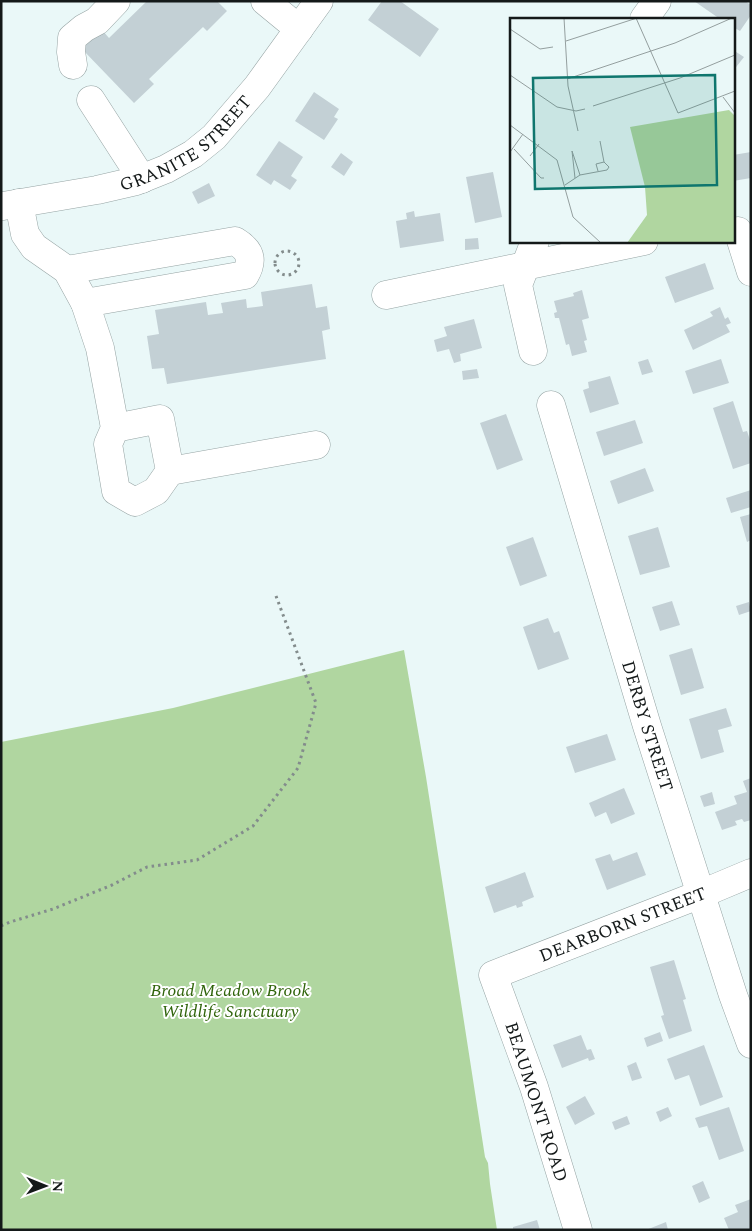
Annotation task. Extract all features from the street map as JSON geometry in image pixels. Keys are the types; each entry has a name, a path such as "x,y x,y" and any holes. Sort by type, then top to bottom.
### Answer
{"street":[{"path":"73,64 71,52 72,38 84,28 97,21 116,1"},
{"path":"265,1 299,29"},
{"name":"GRANITE STREET","path":"10,205 97,190 142,179 173,166 193,154 214,137 257,87 319,1"},
{"path":"645,18 656,1"},
{"path":"91,100 142,179"},
{"path":"10,205 34,247 67,270 85,303 100,348 114,428 108,444 116,491 135,502 156,491 170,471 316,446"},
{"path":"741,231 751,272"},
{"path":"67,270 235,241 244,247 250,256 250,266 245,274 85,303"},
{"path":"386,295 430,285 530,253 634,242"},
{"path":"530,253 518,285 533,351"},
{"name":"DERBY STREET","path":"551,405 647,726 733,995 751,1044"},
{"path":"114,428 160,419 170,471"},
{"name":"DEARBORN STREET","path":"493,975 751,873"},
{"name":"BEAUMONT ROAD","path":"493,975 534,1087 578,1230"}],"path":[{"path":"293,252 298,258 298,269 292,275 285,276 275,268 275,260 281,253 293,252"},
{"path":"1,926 53,909 112,885 147,867 198,860 253,826 298,768 316,703 276,596"}],"green space":[{"name":"Broad Meadow Brook Wildlife Sanctuary","path":"404,650 426,777 485,1157 488,1163 497,1230 1,1230 1,742 173,708"}],"building":[{"path":"147,1 217,1 227,11 207,31 203,27 149,79 154,84 134,103 82,49 102,30 109,38"},
{"path":"382,1 400,1 439,29 420,57 368,20"},
{"path":"694,1 745,1 751,5 751,15 740,31 734,28 734,18 719,18"},
{"path":"734,51 744,57 734,70"},
{"path":"314,92 339,109 334,117 338,119 324,140 295,121"},
{"path":"279,141 303,157 291,176 297,180 290,190 274,180 271,185 256,175"},
{"path":"751,152 751,178 734,181 734,155"},
{"path":"341,153 353,162 344,176 331,167"},
{"path":"493,172 502,217 475,223 466,177"},
{"path":"209,183 215,196 198,204 192,192"},
{"path":"414,211 415,217 440,213 444,241 400,248 396,221 407,219 406,213"},
{"path":"478,238 479,249 465,250 465,239"},
{"path":"705,263 714,289 675,303 665,277"},
{"path":"312,284 316,308 327,306 330,329 322,331 326,359 167,384 164,368 152,369 147,336 159,334 155,310 206,302 208,315 223,313 221,303 246,299 247,308 263,306 261,292"},
{"path":"582,290 589,318 582,320 587,340 584,341 587,352 572,356 569,344 566,345 559,318 555,318 554,313 557,312 554,301 574,296 573,293"},
{"path":"720,307 725,319 728,317 731,323 726,325 730,332 693,350 684,330 713,316 710,312"},
{"path":"474,319 482,348 460,354 461,361 454,363 449,349 437,352 434,340 447,336 444,327"},
{"path":"648,359 653,372 642,375 638,362"},
{"path":"721,359 729,383 693,394 685,371"},
{"path":"477,369 479,378 463,380 462,371"},
{"path":"610,376 619,404 590,413 583,390 589,388 588,382"},
{"path":"733,401 743,432 747,431 751,443 751,463 733,469 713,408"},
{"path":"506,414 523,460 497,470 480,423"},
{"path":"635,420 643,443 604,456 596,432"},
{"path":"645,468 654,491 618,504 610,481"},
{"path":"751,490 751,507 731,513 726,498"},
{"path":"751,514 751,540 747,542 740,517"},
{"path":"658,527 670,567 640,575 628,536"},
{"path":"533,537 547,576 520,586 506,547"},
{"path":"672,601 680,625 660,631 652,607"},
{"path":"749,602 751,611 739,615 736,606"},
{"path":"548,618 554,633 559,631 569,659 538,670 523,627"},
{"path":"692,648 704,688 681,695 669,655"},
{"path":"726,708 732,726 718,730 724,752 701,759 689,719"},
{"path":"607,734 616,760 575,773 566,747"},
{"path":"751,778 751,820 744,822 742,819 735,821 737,825 722,830 715,812 737,804 734,796 747,792 743,781"},
{"path":"624,788 635,814 611,824 606,812 595,817 589,803"},
{"path":"712,792 715,804 704,807 700,796"},
{"path":"637,852 646,875 607,890 595,859 610,854 613,861"},
{"path":"525,872 534,897 522,902 523,906 517,908 516,905 494,913 485,887"},
{"path":"674,960 686,999 683,1000 692,1031 669,1039 661,1016 664,1015 650,967"},
{"path":"660,1032 663,1041 647,1047 644,1038"},
{"path":"581,1035 587,1050 591,1049 595,1059 589,1061 588,1058 562,1068 553,1045"},
{"path":"704,1045 723,1097 700,1106 689,1075 675,1080 667,1059"},
{"path":"636,1062 642,1078 632,1081 627,1066"},
{"path":"585,1096 595,1114 575,1125 566,1107"},
{"path":"668,1107 672,1116 660,1122 656,1112"},
{"path":"729,1107 744,1151 719,1160 707,1126 699,1128 695,1118"},
{"path":"627,1116 630,1124 615,1130 612,1122"},
{"path":"703,1181 710,1198 699,1203 692,1186"},
{"path":"751,1199 751,1230 729,1230 724,1218 738,1212 735,1205"},
{"path":"537,1220 540,1230 513,1230 513,1227"},
{"path":"666,1222 668,1230 646,1230"}]}
